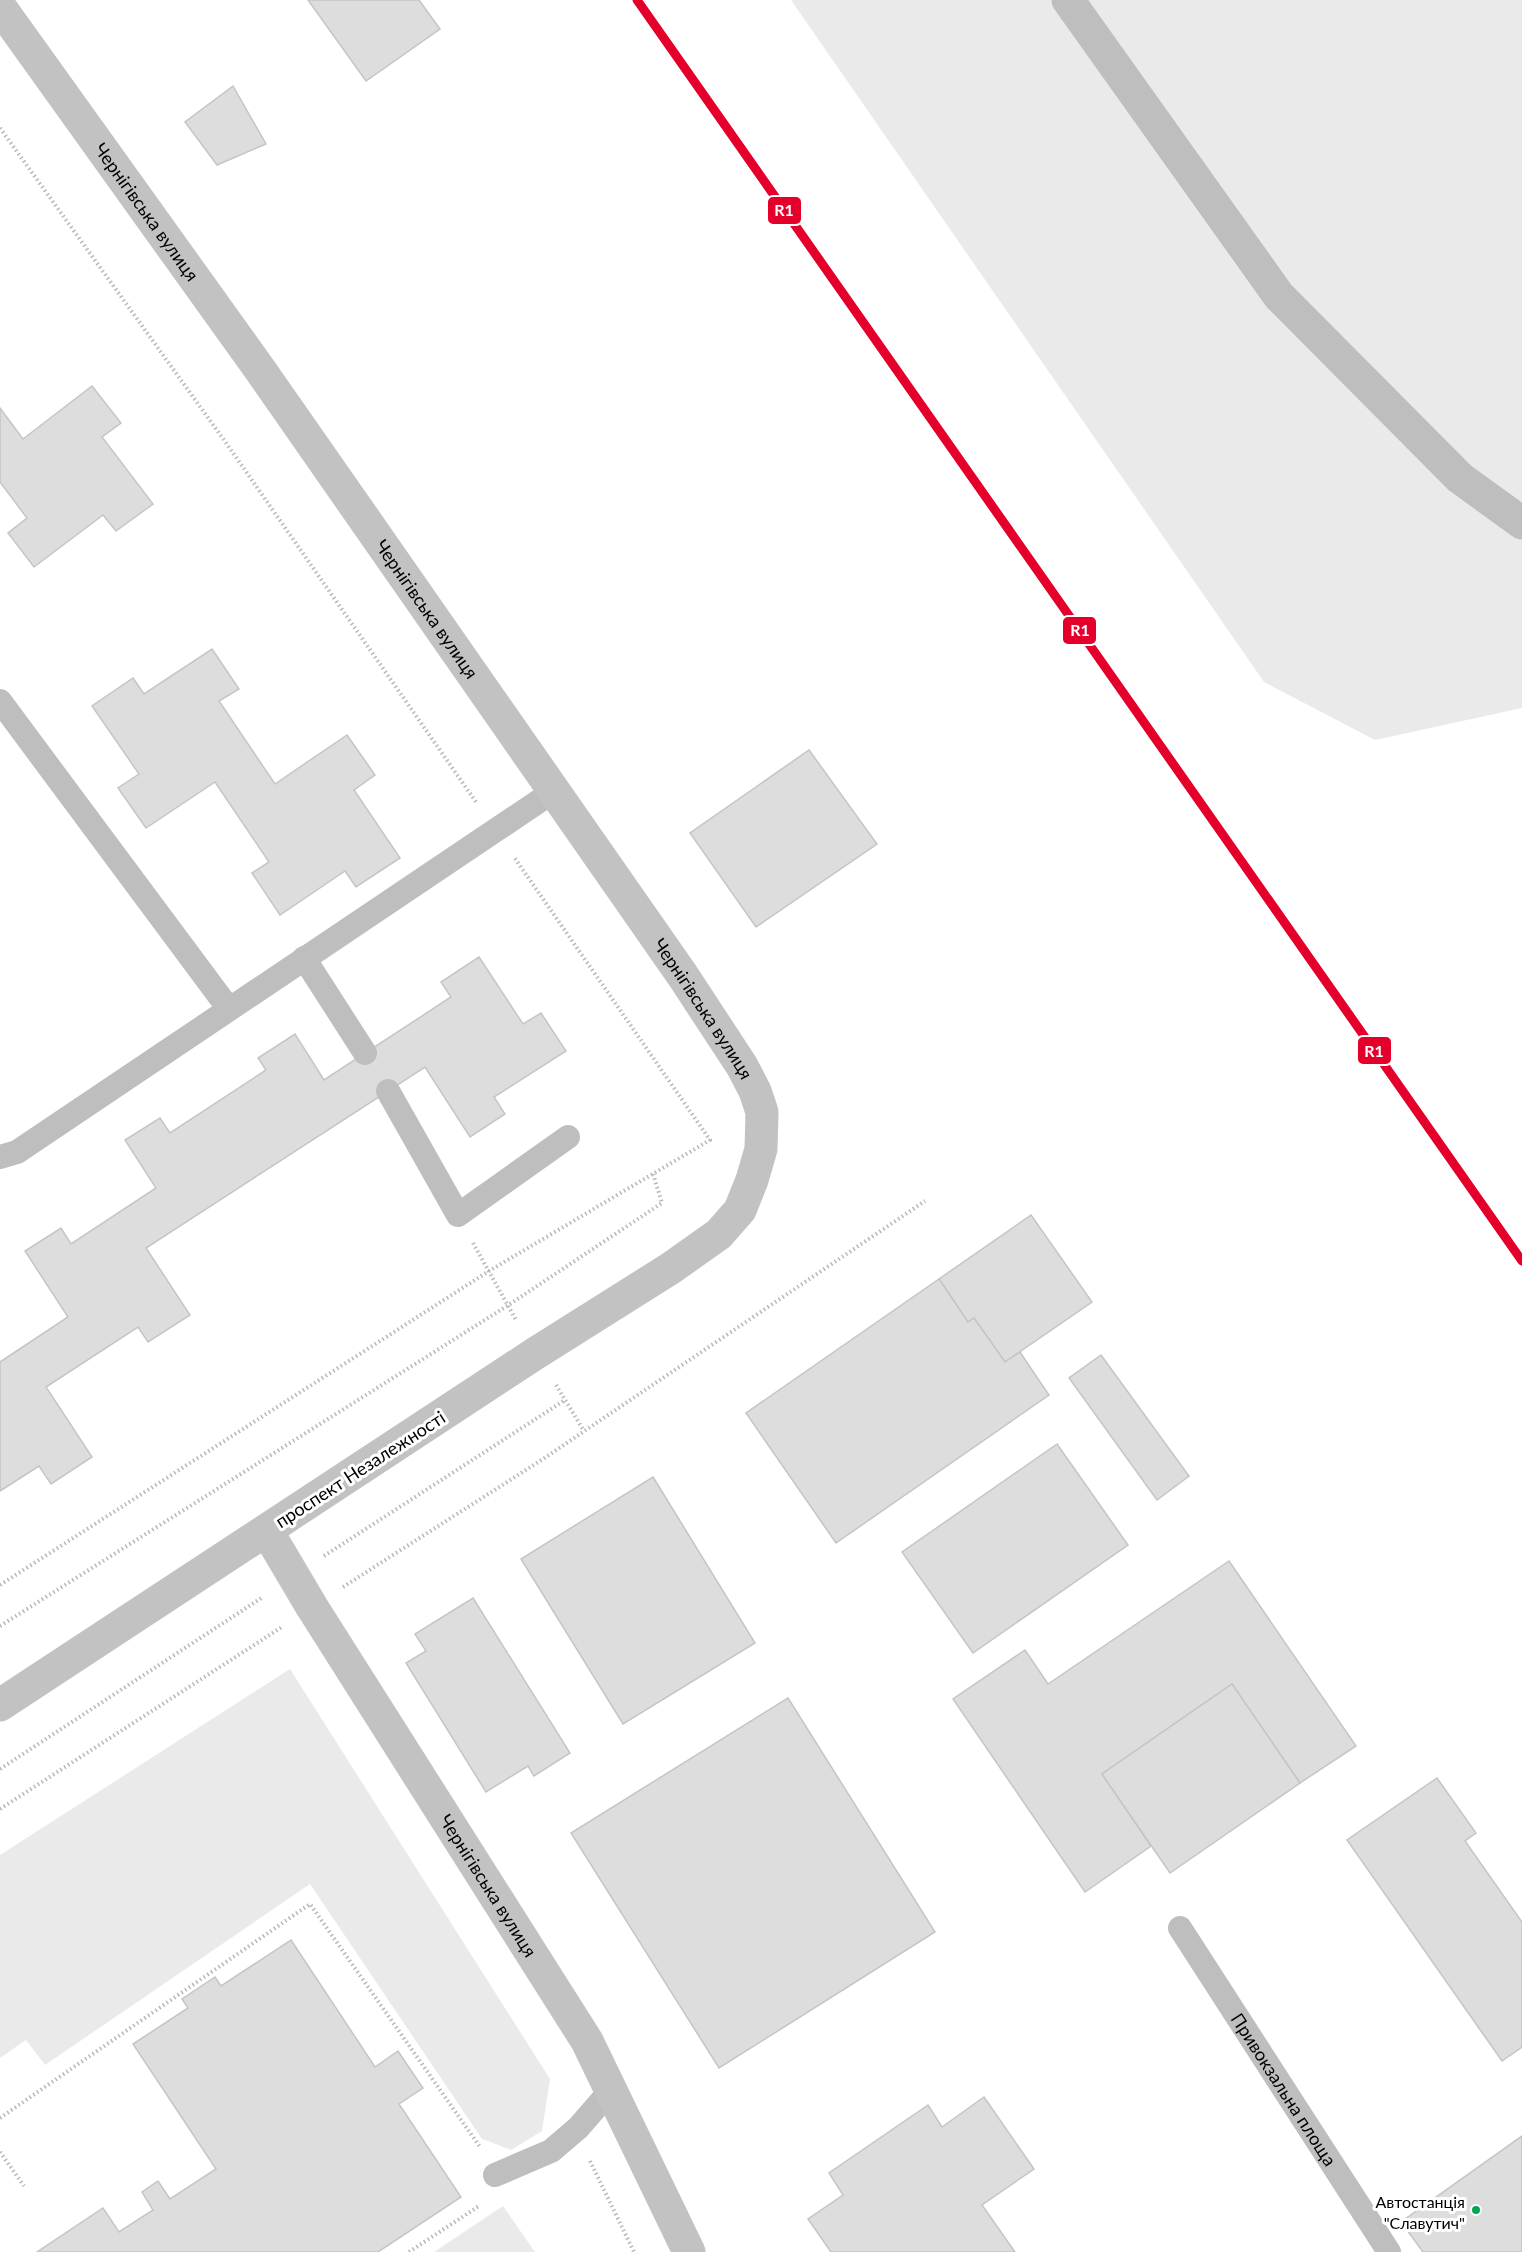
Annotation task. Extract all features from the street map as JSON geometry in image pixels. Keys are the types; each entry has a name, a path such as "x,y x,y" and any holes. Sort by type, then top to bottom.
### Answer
{"street":[{"path":"1068,0 1279,296 1460,478 1522,523"},
{"name":"Чернігівська вулиця","path":"0,7 254,362 683,976 736,1056 755,1091 762,1112 761,1149 740,1210 719,1234"},
{"name":"проспект Незалежності","path":"0,1705 536,1353 671,1268 719,1234"},
{"name":"Чернігівська вулиця","path":"267,1530 312,1607 569,2010 612,2089 689,2252"}],"lane":[{"path":"0,701 229,1009"},
{"path":"0,1157 17,1152 554,791"},
{"path":"304,958 365,1053"},
{"path":"388,1091 458,1215 568,1137"},
{"name":"Привокзальна площа","path":"1180,1928 1389,2252"},
{"path":"495,2175 551,2151 578,2128 612,2089"}],"path":[{"path":"0,128 231,449 710,1140 489,1271 0,1585"},
{"path":"0,1626 507,1306 662,1203 652,1174"},
{"path":"312,1607 543,1458 925,1201"},
{"path":"0,1809 282,1627 288,1637"},
{"path":"0,2118 310,1904 481,2149 495,2175 499,2192 409,2252"},
{"path":"578,2128 632,2251"},
{"path":"0,2152 24,2186"}],"shaded area":[{"path":"791,0 1522,0 1522,708 1375,740 1264,682"},
{"path":"290,1669 550,2079 542,2131 511,2150 482,2139 310,1884 45,2065 26,2040 0,2058 0,1855"},
{"path":"503,2206 535,2252 434,2252"}],"building":[{"path":"308,0 419,0 440,29 366,81"},
{"path":"233,86 266,144 217,165 185,122"},
{"path":"92,386 121,423 102,437 153,504 116,531 103,515 34,567 8,533 27,518 0,482 0,408 23,439"},
{"path":"212,649 239,689 219,701 275,784 347,735 375,775 354,790 400,858 356,887 345,871 280,915 252,873 269,862 215,782 146,828 118,788 139,774 92,706 133,678 144,694"},
{"path":"809,750 877,844 756,927 690,833"},
{"path":"479,957 523,1024 541,1013 566,1051 494,1097 505,1114 470,1137 425,1067 146,1248 190,1315 148,1342 138,1327 46,1387 92,1457 51,1484 39,1466 0,1491 0,1362 68,1317 25,1251 61,1228 71,1244 156,1188 125,1140 160,1118 170,1133 266,1070 258,1058 295,1034 324,1080 451,997 441,982"},
{"path":"1031,1215 1092,1302 1005,1362 974,1318 968,1322 939,1279"},
{"path":"939,1279 968,1322 974,1318 1005,1362 1020,1352 1049,1395 836,1543 746,1413"},
{"path":"1101,1355 1189,1476 1157,1500 1069,1378"},
{"path":"1057,1444 1128,1545 973,1653 902,1552"},
{"path":"653,1477 755,1643 623,1724 521,1559"},
{"path":"1229,1561 1356,1746 1300,1783 1232,1684 1102,1774 1151,1846 1085,1892 953,1699 1025,1650 1048,1684"},
{"path":"473,1598 570,1753 534,1776 528,1766 486,1792 406,1663 426,1651 415,1634"},
{"path":"1232,1684 1300,1783 1170,1873 1102,1774"},
{"path":"788,1698 935,1932 719,2068 571,1833"},
{"path":"1437,1778 1476,1833 1465,1841 1522,1922 1522,2047 1502,2061 1347,1840"},
{"path":"291,1940 375,2067 398,2051 423,2088 399,2104 461,2197 378,2252 37,2252 103,2208 119,2232 153,2210 142,2192 158,2181 170,2199 216,2169 133,2044 188,2008 182,1999 215,1977 221,1986"},
{"path":"984,2097 1034,2169 982,2205 1015,2252 831,2252 808,2219 843,2195 829,2173 928,2105 942,2127"},
{"name":"Автостанція \"Славутич\"","path":"1522,2136 1522,2252 1423,2252 1401,2222"}],"transit line":[{"name":"R1","path":"637,0 1522,1261"}],"place":[{"name":"Автостанція \"Славутич\"","path":"1476,2210"}]}
